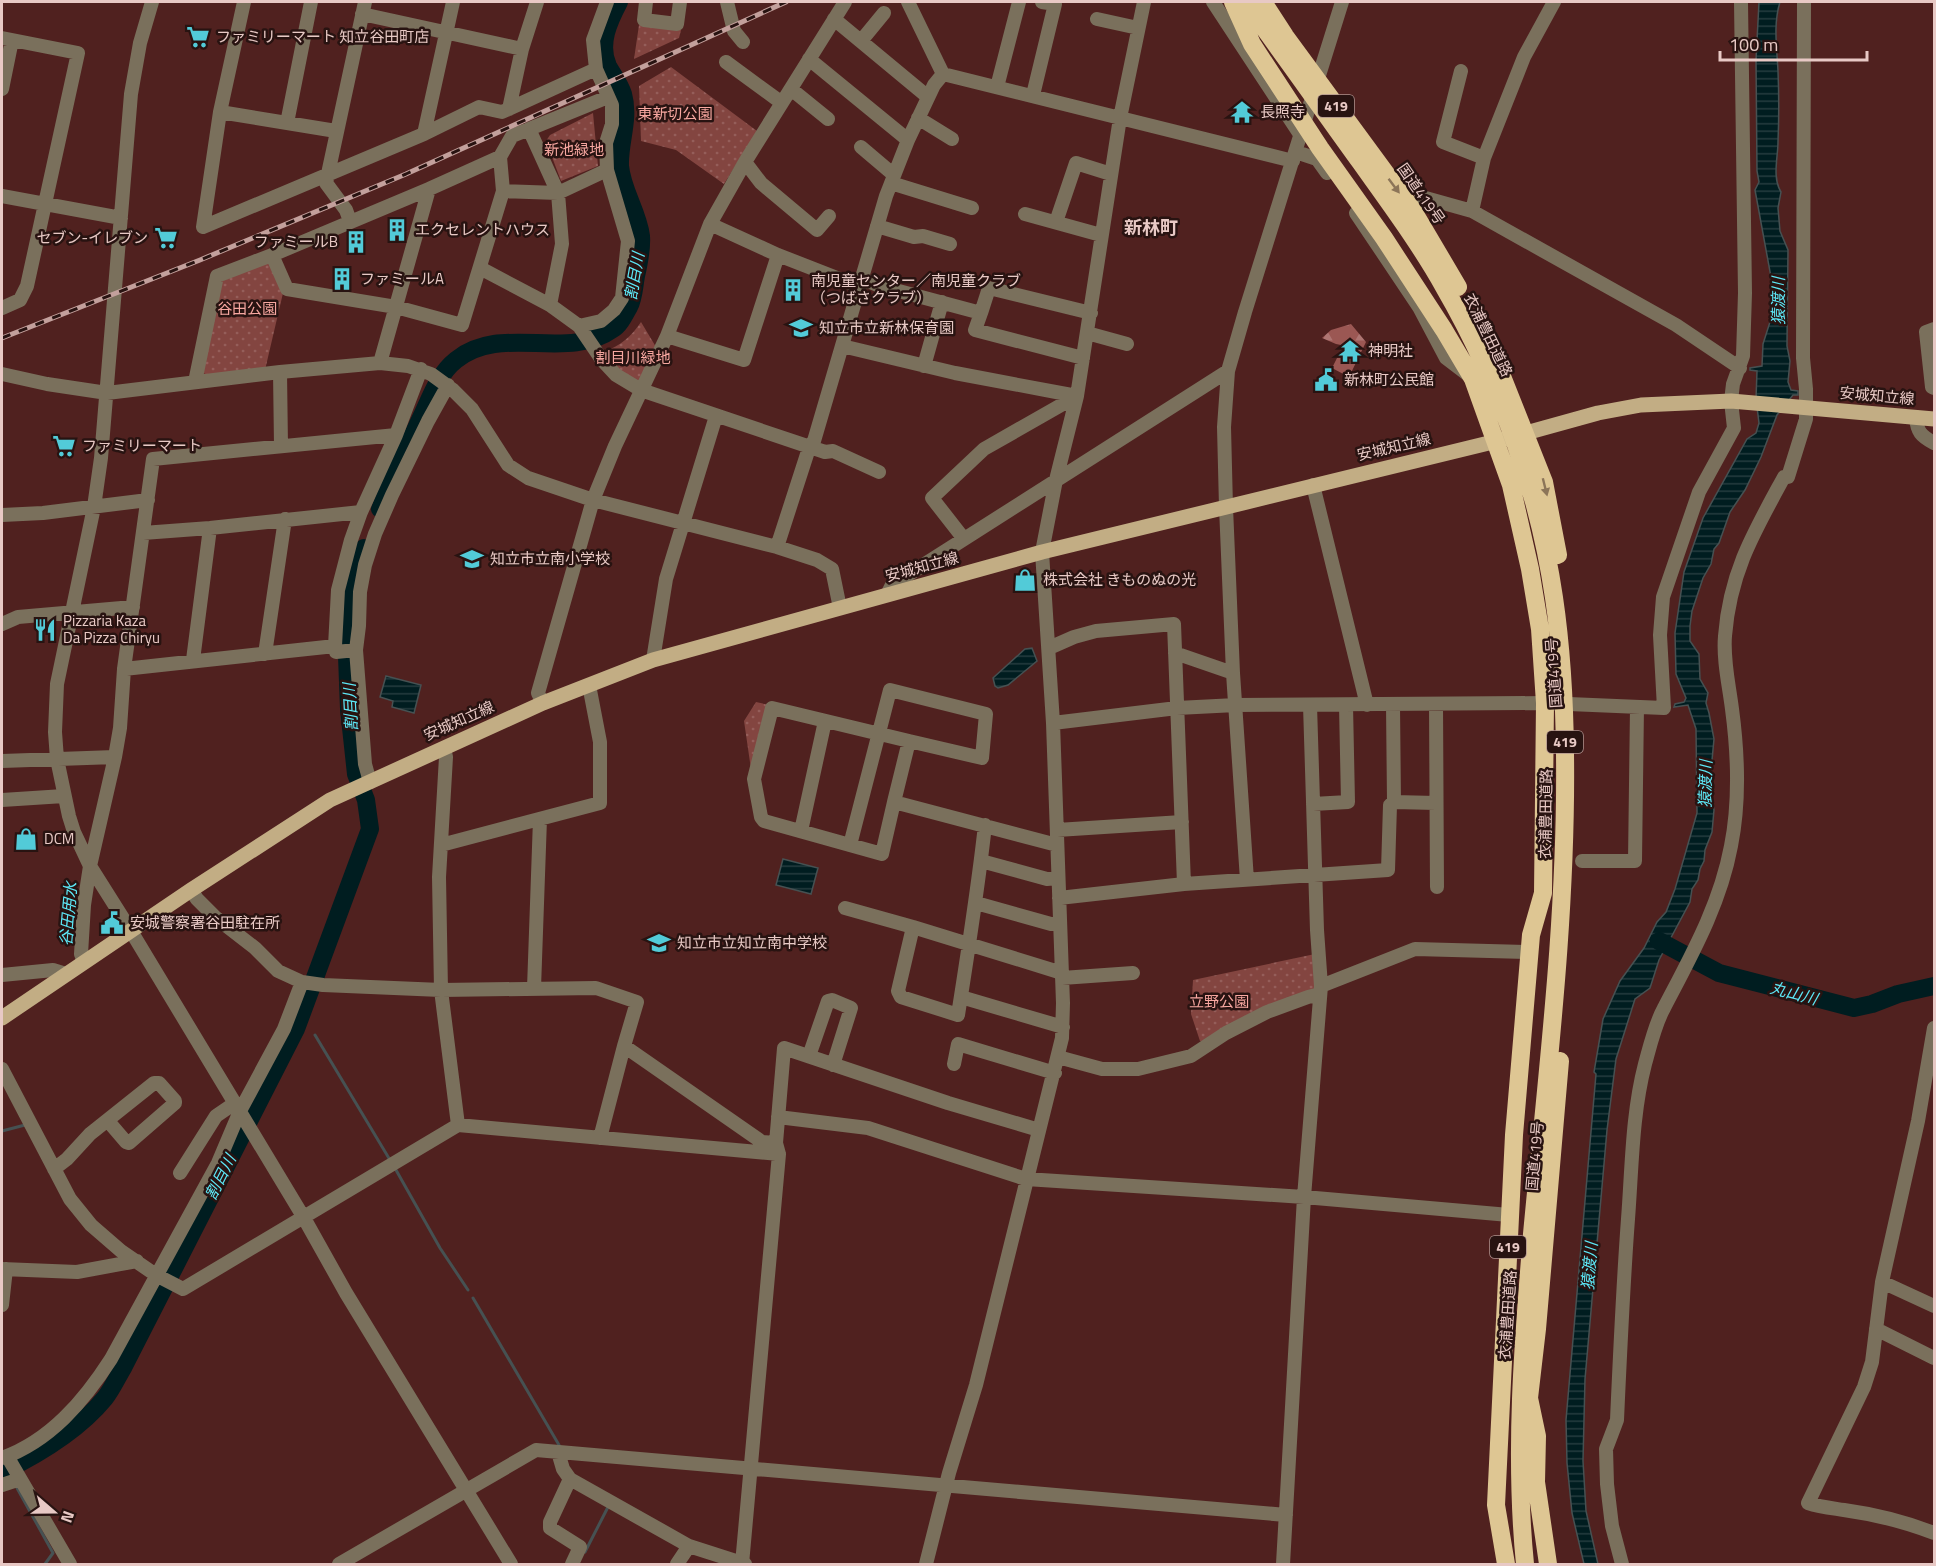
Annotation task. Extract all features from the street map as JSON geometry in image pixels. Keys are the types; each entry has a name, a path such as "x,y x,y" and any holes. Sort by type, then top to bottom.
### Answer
{"highway":[{"name":"国道419号","path":"1263,2 1412,209 1465,299 1490,346 1526,432 1544,483 1554,527 1568,615 1574,706 1577,833 1551,1175 1529,1398 1537,1436 1536,1482 1548,1564"},
{"name":"国道419号","path":"1238,3 1252,44 1320,148 1384,238 1473,379 1511,485 1530,569 1540,629 1545,703 1543,893 1531,935 1533,958 1514,1135 1509,1215 1496,1505 1506,1564"},
{"name":"衣浦豊田道路","path":"1238,3 1384,217 1449,318 1475,364 1511,456 1535,539 1551,637 1557,712 1556,847 1550,954 1513,1353 1506,1486 1513,1564"},
{"name":"衣浦豊田道路","path":"1238,3 1408,230 1442,283 1469,332 1517,446 1550,565 1559,625 1566,809 1563,895 1523,1340 1519,1467 1525,1564"},
{"name":"衣浦豊田道路","path":"1513,1353 1511,1287 1533,958"},
{"name":"419","path":"1529,1398 1527,1438 1531,1506 1540,1564"}],"main road":[{"name":"安城知立線","path":"2,1018 190,890 330,800 543,703 653,660 1042,552 1497,441 1598,413 1641,405 1734,402 1935,418"}],"street":[{"path":"152,2 140,43 130,94 101,458 94,507 57,684 55,732 64,796 74,832 90,866 511,1564"},
{"path":"238,2 202,227 424,134 479,107 502,112 509,110 596,69"},
{"path":"287,123 311,2"},
{"path":"424,134 453,2"},
{"path":"509,110 522,49 537,2"},
{"path":"581,329 602,321 614,310 622,298 628,241 607,170 606,143 612,124 612,105 596,69 594,40 608,2"},
{"path":"646,2 644,20 677,24 680,2"},
{"path":"727,2 734,31 743,42"},
{"path":"543,703 538,693 593,500 667,336 710,224 745,162 845,2"},
{"path":"908,2 943,74"},
{"path":"997,87 1019,2"},
{"path":"1033,95 1055,4 1042,2"},
{"path":"926,1564 975,1385 1062,1038 1053,723 1042,552 1056,480 1077,396 1120,118 1144,2"},
{"path":"1213,2 1301,136"},
{"path":"1272,2 1283,21 1286,36"},
{"path":"1247,880 1233,673 1226,507 1224,427 1228,371 1342,2"},
{"path":"1472,211 1484,158 1524,57 1554,2"},
{"path":"1053,723 1177,708 1236,705 1545,703 1664,708 1660,634 1663,597 1699,492 1734,428 1733,384 1743,356 1745,293 1742,2"},
{"path":"1622,1564 1610,1510 1606,1449 1617,1420 1632,1155 1639,1091 1663,1009 1695,950 1723,882 1735,819 1737,791 1735,747 1724,638 1732,584 1748,542 1784,477 1788,477 1806,419 1801,407 1806,389 1803,358 1804,2"},
{"path":"350,221 346,210 326,183 363,8 446,32 522,49"},
{"path":"861,41 884,13"},
{"path":"834,19 928,97"},
{"path":"1097,19 1138,28"},
{"path":"2,89 7,39 78,53 24,295 21,300 2,308"},
{"path":"809,59 908,140"},
{"path":"726,62 782,103"},
{"path":"1461,71 1443,142 1484,158"},
{"path":"943,74 1120,118 1295,157 1317,159 1419,308 1446,358 1473,379"},
{"path":"777,547 810,446 814,441 892,179 934,84 943,74"},
{"path":"791,89 828,119"},
{"path":"272,255 287,288 396,307 462,325 502,191 500,157 512,136 608,97"},
{"path":"220,112 336,131"},
{"path":"918,118 952,139"},
{"path":"529,129 558,193 562,244 550,305"},
{"path":"861,147 892,179 972,208"},
{"path":"195,382 217,276 429,189 500,157"},
{"path":"745,162 761,183 817,230 829,216"},
{"path":"1056,222 1076,163 1111,174"},
{"path":"502,191 558,193 607,170"},
{"path":"380,363 429,189"},
{"path":"2,196 121,218"},
{"path":"1412,209 1422,197 1472,211 1676,325 1740,368"},
{"path":"1025,214 1101,235"},
{"path":"710,224 778,255 861,283 880,285 981,313"},
{"path":"877,226 914,237 923,236 950,244"},
{"path":"667,336 744,360 778,255"},
{"path":"480,268 550,305 581,329 616,375 641,390 825,452 833,451 879,472"},
{"path":"1083,358 975,330 989,288 1091,313"},
{"path":"924,366 942,302"},
{"path":"1935,330 1926,332 1932,387 1935,388"},
{"path":"1087,333 1127,344"},
{"path":"842,346 924,366 1077,396"},
{"path":"2,374 47,384 107,393 280,372 380,363 426,372 446,384 472,409 508,465 528,478 593,500 777,547 817,560 832,569 840,608"},
{"path":"887,595 892,585 1228,371"},
{"path":"280,372 281,446"},
{"path":"335,649 338,590 351,540 361,512 426,372"},
{"path":"370,782 365,764 356,650 360,592 375,534 446,384"},
{"path":"964,539 932,498 984,449 1077,396"},
{"path":"653,660 666,579 716,416"},
{"path":"1916,417 1916,427 1920,435 1935,443"},
{"path":"84,962 81,954 83,919 90,866 115,757 124,669 153,459 396,435"},
{"path":"1313,485 1367,705"},
{"path":"2,515 148,500"},
{"path":"143,533 361,512"},
{"path":"265,654 285,519"},
{"path":"193,660 210,528"},
{"path":"2,624 18,617 133,607"},
{"path":"1049,648 1074,637 1096,631 1174,624 1184,884"},
{"path":"124,669 265,654 335,649 356,650"},
{"path":"1175,653 1233,673"},
{"path":"441,845 600,803 600,742 589,685"},
{"path":"850,845 877,734 890,690 986,714 982,758 909,741 877,734 772,708 754,779 761,817 764,821 882,854 909,741"},
{"path":"1436,704 1437,887"},
{"path":"1283,1564 1304,1197 1321,990 1310,705"},
{"path":"1313,804 1348,802 1346,705"},
{"path":"1059,898 1184,884 1389,870 1390,805 1394,802 1393,705"},
{"path":"1582,861 1635,861 1637,707"},
{"path":"801,831 825,721"},
{"path":"444,748 446,757 439,877 441,990 458,1125"},
{"path":"2,761 115,757"},
{"path":"2,800 64,796"},
{"path":"894,802 1057,845"},
{"path":"1394,802 1436,803"},
{"path":"534,988 540,819"},
{"path":"1057,830 1182,822"},
{"path":"913,927 898,991 901,997 958,1015 976,903 985,825"},
{"path":"981,861 1047,879 1058,878"},
{"path":"190,890 215,917 255,948 278,970 302,982 441,990 596,988 637,1002 600,1138"},
{"path":"976,903 1051,924 1060,924"},
{"path":"845,908 913,927 1062,976 1133,973"},
{"path":"1058,1057 1102,1069 1138,1069 1191,1056 1226,1033 1267,1012 1308,997 1415,949 1533,958"},
{"path":"2,975 53,970 66,974"},
{"path":"70,1564 20,1479 3,1456 40,1438 82,1401 111,1359 218,1163 237,1107 284,1029 302,982"},
{"path":"961,997 1062,1027"},
{"path":"809,1056 828,1001 832,999 851,1008 833,1065"},
{"path":"1935,1028 1918,1121 1882,1282 1872,1362 1864,1387 1808,1503 1922,1528 1935,1533"},
{"path":"954,1064 958,1044 1055,1073"},
{"path":"624,1046 762,1142 777,1149"},
{"path":"558,1452 563,1469 570,1479 689,1546 743,1564 784,1048 948,1103 1039,1130"},
{"path":"2,1070 70,1199 91,1226 121,1251 183,1288 191,1286 458,1125 600,1138 777,1149"},
{"path":"54,1169 108,1121 154,1083 159,1083 175,1101 129,1143 108,1121"},
{"path":"180,1173 216,1116 237,1107"},
{"path":"778,1117 868,1128 1026,1179 1304,1197 1509,1215"},
{"path":"2,1305 4,1269 77,1272 137,1261"},
{"path":"1882,1282 1935,1306"},
{"path":"1876,1329 1935,1358"},
{"path":"339,1564 536,1450 1286,1515"},
{"path":"2,1485 20,1479"},
{"path":"570,1479 550,1522 550,1527 580,1547 572,1564"},
{"path":"677,1564 689,1546"}],"green space":[{"path":"639,25 681,30 679,38 634,59"},
{"name":"東新切公園","path":"671,67 757,131 724,184 676,150 641,141 639,86"},
{"name":"新池緑地","path":"593,113 598,166 561,181 546,141 550,135"},
{"name":"谷田公園","path":"267,261 271,263 283,293 265,370 206,376 202,370 220,282"},
{"name":"割目川緑地","path":"641,322 656,347 642,379 637,381 618,370 604,352 625,340"},
{"path":"1351,324 1366,342 1349,377 1332,368 1337,358 1353,356 1356,348 1336,344 1322,338 1331,330"},
{"path":"756,702 769,705 752,776 744,721"},
{"name":"立野公園","path":"1315,954 1318,992 1205,1043 1200,1041 1191,1014 1193,980"}],"water":[{"name":"猿渡川","path":"1759,2 1780,2 1776,28 1779,106 1776,174 1781,192 1778,208 1780,231 1788,250 1787,346 1790,361 1788,382 1791,390 1798,391 1798,395 1793,395 1777,415 1761,457 1745,490 1730,512 1692,611 1690,641 1699,654 1700,679 1708,693 1706,703 1714,739 1711,771 1714,810 1712,832 1698,880 1692,889 1690,902 1659,960 1650,988 1635,999 1616,1059 1607,1130 1585,1379 1583,1461 1586,1511 1598,1564 1584,1564 1572,1513 1566,1420 1596,1074 1594,1072 1603,1019 1620,981 1644,948 1657,922 1666,912 1697,813 1696,729 1688,705 1674,707 1675,704 1684,702 1686,698 1676,674 1675,633 1684,572 1703,518 1747,439 1756,433 1759,423 1756,399 1757,371 1750,370 1750,368 1762,366 1763,344 1770,322 1771,277 1755,190 1759,182 1756,60"},
{"path":"1032,648 1037,661 1008,685 998,688 995,686 993,678 1025,649"},
{"path":"386,676 421,685 414,713 392,707 393,701 380,697"},
{"path":"783,859 818,868 811,894 776,885"}],"waterway":[{"name":"割目川","path":"380,509 434,388 456,360 474,349 493,344 575,343 595,338 616,327 631,303 640,256 641,236 637,218 621,175 625,103 620,87 608,66 604,49 608,25 619,2"},
{"name":"割目川","path":"2,1472 44,1449 70,1431 83,1421 108,1394 296,1029 370,829 366,800 356,774 349,709 347,656 348,612 364,548"},
{"name":"丸山川","path":"1659,941 1719,973 1854,1008 1898,994 1934,986"},
{"name":"割目川","path":"296,1029 303,1030"},
{"path":"315,1035 390,1160"},
{"name":"谷田用水","path":"2,1131 25,1125"},
{"path":"396,1170 440,1248 468,1290"},
{"path":"473,1298 559,1445"},
{"path":"17,1488 53,1553 45,1564"},
{"path":"585,1552 608,1507"}],"railway":[{"path":"2,338 200,260 406,174 786,2"}],"place":[{"name":"ファミリーマート 知立谷田町店","path":"198,37"},
{"name":"長照寺","path":"1242,112"},
{"name":"エクセレントハウス","path":"397,230"},
{"name":"セブン-イレブン","path":"166,238"},
{"name":"ファミールB","path":"356,242"},
{"name":"ファミールA","path":"342,279"},
{"name":"南児童センター／南児童クラブ （つばさクラブ）","path":"793,290"},
{"name":"知立市立新林保育園","path":"801,328"},
{"name":"神明社","path":"1350,351"},
{"name":"新林町公民館","path":"1326,380"},
{"name":"ファミリーマート","path":"64,446"},
{"name":"知立市立南小学校","path":"472,559"},
{"name":"株式会社 きものぬの光","path":"1025,580"},
{"name":"Pizzaria Kaza Da Pizza Chiryu","path":"45,630"},
{"name":"DCM","path":"26,839"},
{"name":"安城警察署谷田駐在所","path":"112,923"},
{"name":"知立市立知立南中学校","path":"659,943"}],"district":[{"name":"新林町","path":"1151,228"}]}
